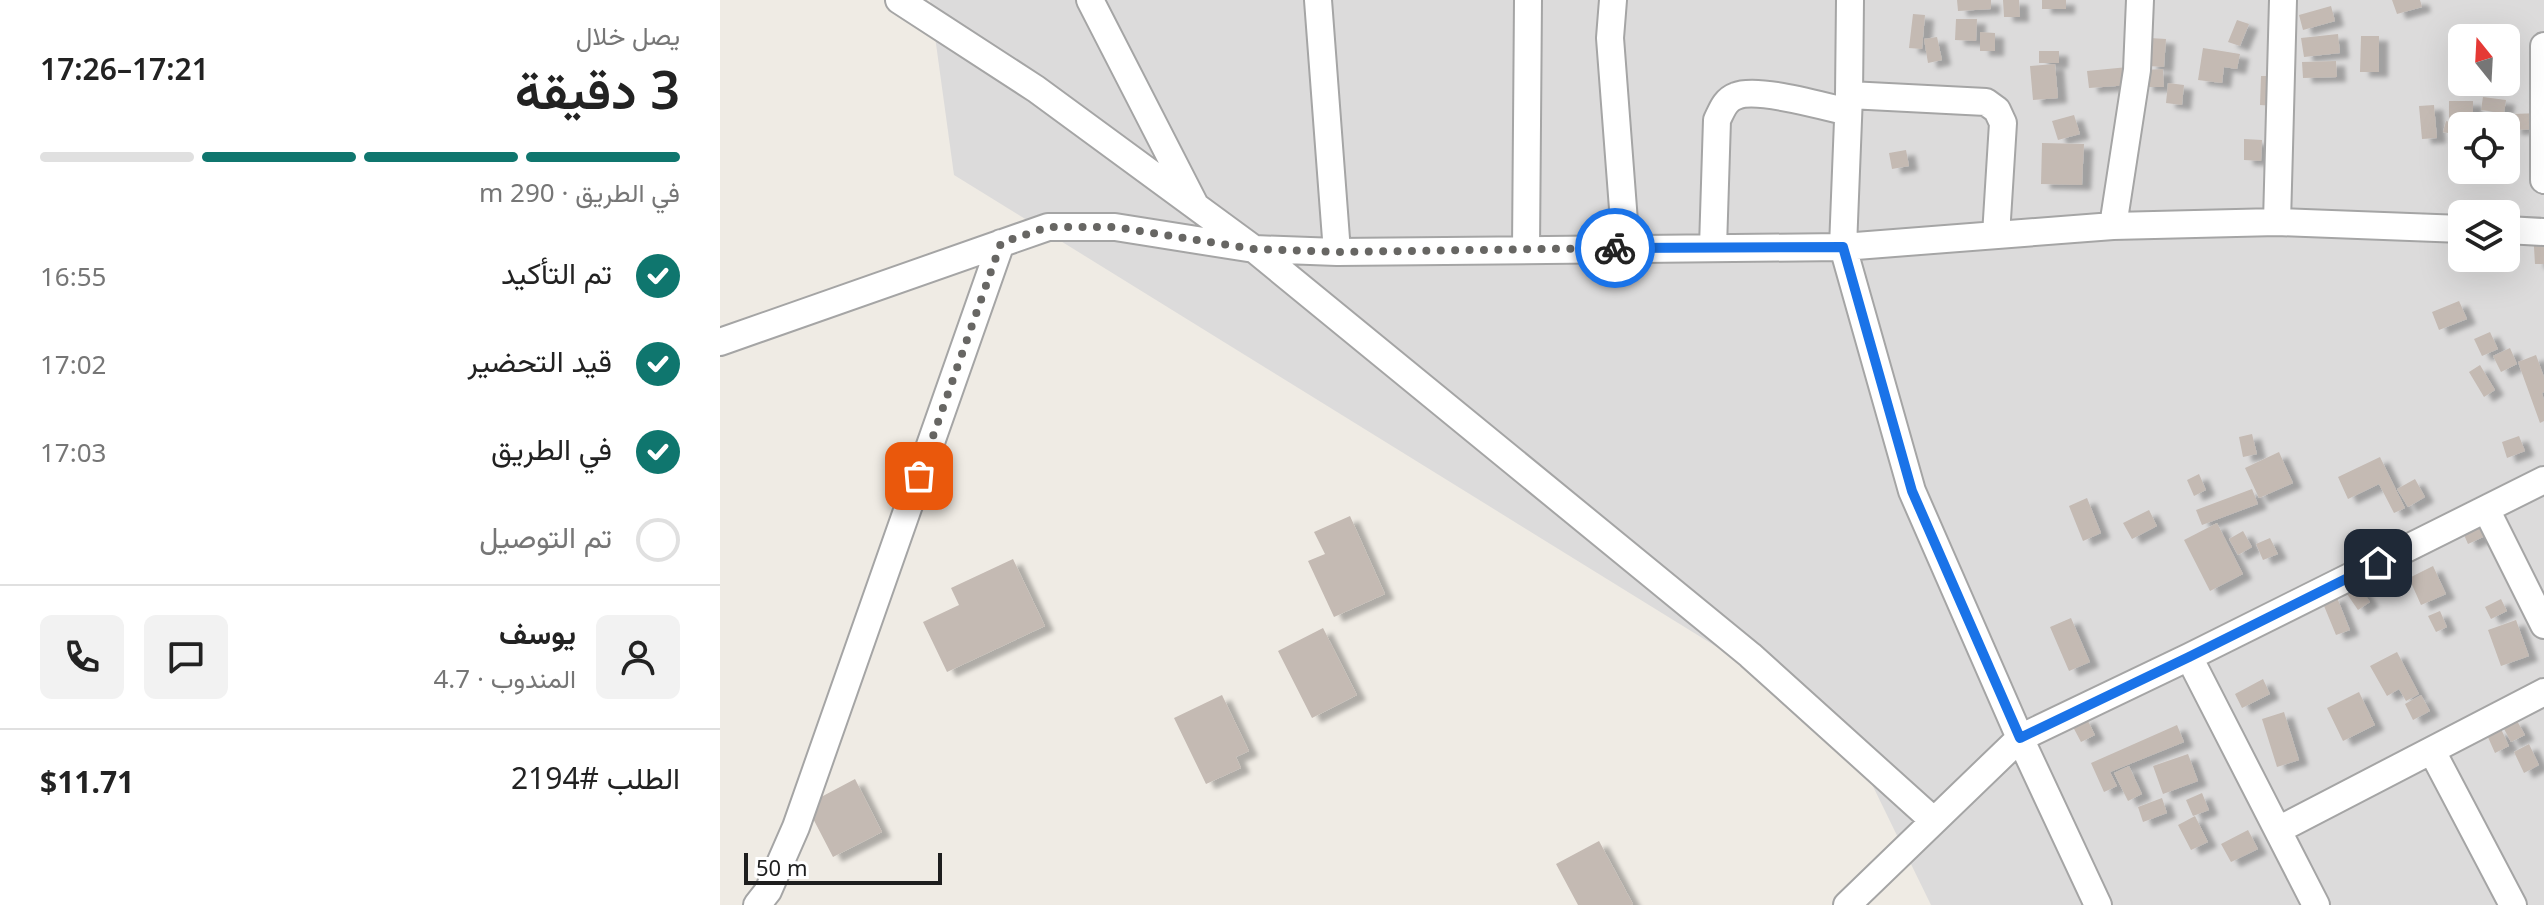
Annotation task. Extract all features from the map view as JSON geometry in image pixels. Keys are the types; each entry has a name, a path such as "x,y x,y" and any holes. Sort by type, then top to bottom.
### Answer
{"street":[{"path":"899,0 1036,89 1254,249 1750,655 1934,821"},
{"path":"1090,0 1197,209"},
{"path":"1318,0 1337,252"},
{"path":"1526,249 1528,0"},
{"path":"1610,0 1610,38 1626,248"},
{"path":"1850,0 1843,247 1912,491 2020,738 2098,905"},
{"path":"2113,226 2137,70 2140,0"},
{"path":"2277,222 2283,0"},
{"path":"2544,46 2544,180"},
{"path":"1713,247 1717,120 1725,104 1735,96 1768,93 1785,99 1849,103 1986,102 1997,110 2003,123 1996,235"},
{"path":"720,342 1048,227 1115,227 1254,249 1337,252 1843,247 2113,226 2277,222 2448,228"},
{"path":"2520,231 2544,232"},
{"path":"757,905 768,891 796,827 1001,243"},
{"path":"1847,905 2020,738 2544,480"},
{"path":"2486,509 2544,625"},
{"path":"2189,657 2316,905"},
{"path":"2278,830 2544,692"},
{"path":"2432,751 2513,905"}],"shaded area":[{"path":"930,0 2544,0 2544,905 1931,905 1843,725 954,175"}],"building":[{"path":"1957,0 1991,0 1991,9 1958,11"},
{"path":"2003,0 2019,0 2020,17 2004,17"},
{"path":"2042,0 2066,0 2066,9 2042,9"},
{"path":"2392,0 2420,0 2422,7 2397,14"},
{"path":"2331,6 2335,21 2303,30 2299,15"},
{"path":"1913,14 1925,15 1922,49 1909,48"},
{"path":"1956,19 1977,19 1976,41 1955,40"},
{"path":"2237,20 2249,24 2240,46 2228,42"},
{"path":"1980,32 1995,33 1995,51 1980,51"},
{"path":"2338,34 2340,53 2304,57 2301,38"},
{"path":"2361,36 2379,36 2379,72 2360,72"},
{"path":"1937,37 1942,60 1928,63 1924,39"},
{"path":"2150,38 2166,39 2164,67 2148,66"},
{"path":"2203,48 2240,54 2237,69 2224,67 2222,83 2198,80"},
{"path":"2039,51 2059,51 2059,63 2039,63"},
{"path":"2336,61 2337,77 2303,78 2302,62"},
{"path":"2055,64 2058,98 2033,100 2030,66"},
{"path":"2128,67 2130,85 2089,88 2087,71"},
{"path":"2163,69 2164,87 2144,87 2144,70"},
{"path":"2261,76 2275,76 2274,106 2260,105"},
{"path":"2168,83 2184,85 2182,105 2166,103"},
{"path":"2483,97 2506,100 2504,112 2481,110"},
{"path":"2449,101 2473,101 2473,112 2449,112"},
{"path":"2434,105 2437,138 2422,139 2419,106"},
{"path":"2541,113 2541,129 2520,130 2520,114"},
{"path":"2074,115 2080,134 2058,140 2052,121"},
{"path":"2446,121 2448,122 2448,133 2443,132"},
{"path":"2244,139 2262,140 2261,161 2244,160"},
{"path":"2042,143 2084,144 2082,185 2041,184"},
{"path":"1906,150 1909,166 1892,169 1889,153"},
{"path":"2544,229 2544,264 2535,264 2533,230"},
{"path":"2459,301 2467,319 2439,330 2432,312"},
{"path":"2490,332 2498,349 2482,356 2474,339"},
{"path":"2510,348 2517,364 2501,372 2493,356"},
{"path":"2536,355 2544,377 2544,421 2540,423 2518,362"},
{"path":"2480,365 2495,390 2484,397 2469,372"},
{"path":"2252,434 2257,454 2243,457 2239,437"},
{"path":"2519,436 2525,451 2507,458 2502,442"},
{"path":"2279,452 2293,483 2259,498 2245,468"},
{"path":"2380,457 2405,508 2394,513 2379,484 2348,499 2338,477"},
{"path":"2199,474 2206,490 2194,496 2187,480"},
{"path":"2415,479 2425,497 2408,507 2397,489"},
{"path":"2252,489 2258,504 2202,525 2196,510"},
{"path":"2087,498 2101,533 2083,541 2069,506"},
{"path":"2149,510 2157,526 2132,539 2123,523"},
{"path":"2455,514 2494,532 2468,544"},
{"path":"1350,516 1385,594 1334,617 1308,561 1325,554 1314,532"},
{"path":"2217,523 2243,574 2210,591 2184,540"},
{"path":"2243,531 2252,547 2238,555 2229,539"},
{"path":"2270,538 2278,554 2263,560 2256,544"},
{"path":"1013,559 1045,626 947,672 923,622 959,605 951,588"},
{"path":"2433,566 2446,594 2421,605 2409,578"},
{"path":"2356,582 2370,602 2358,610 2345,591"},
{"path":"2336,595 2350,630 2336,635 2322,601"},
{"path":"2501,599 2507,611 2491,619 2485,607"},
{"path":"2440,611 2447,627 2436,632 2428,616"},
{"path":"2071,618 2090,662 2069,671 2050,627"},
{"path":"2516,620 2529,656 2501,666 2488,630"},
{"path":"1323,628 1357,695 1312,718 1278,651"},
{"path":"2397,652 2419,694 2406,701 2399,689 2387,696 2370,666"},
{"path":"2263,679 2270,694 2242,708 2235,694"},
{"path":"2359,692 2375,725 2343,741 2327,708"},
{"path":"1222,695 1249,751 1236,757 1241,768 1206,784 1174,718"},
{"path":"2421,695 2430,711 2413,720 2405,704"},
{"path":"2284,712 2299,760 2277,767 2262,719"},
{"path":"2086,717 2095,735 2081,742 2072,725"},
{"path":"2516,719 2525,735 2511,742 2503,727"},
{"path":"2177,725 2184,742 2110,772 2117,786 2104,792 2091,763"},
{"path":"2501,729 2509,746 2495,753 2487,735"},
{"path":"2529,744 2539,765 2524,773 2514,752"},
{"path":"2188,754 2198,781 2163,794 2153,766"},
{"path":"2129,766 2142,794 2128,801 2114,773"},
{"path":"855,779 882,832 833,857 806,805"},
{"path":"2202,793 2209,810 2193,816 2186,800"},
{"path":"2162,798 2167,813 2143,822 2138,807"},
{"path":"2195,816 2208,842 2191,850 2178,825"},
{"path":"2248,830 2258,849 2231,862 2221,844"},
{"path":"1599,841 1633,904 1578,905 1556,864"}],"way so far":[{"path":"919,476 1001,243 1048,227 1115,227 1254,249 1337,252 1615,248"}],"route":[{"path":"1615,248 1843,247 1912,491 2020,738 2378,563"}]}
